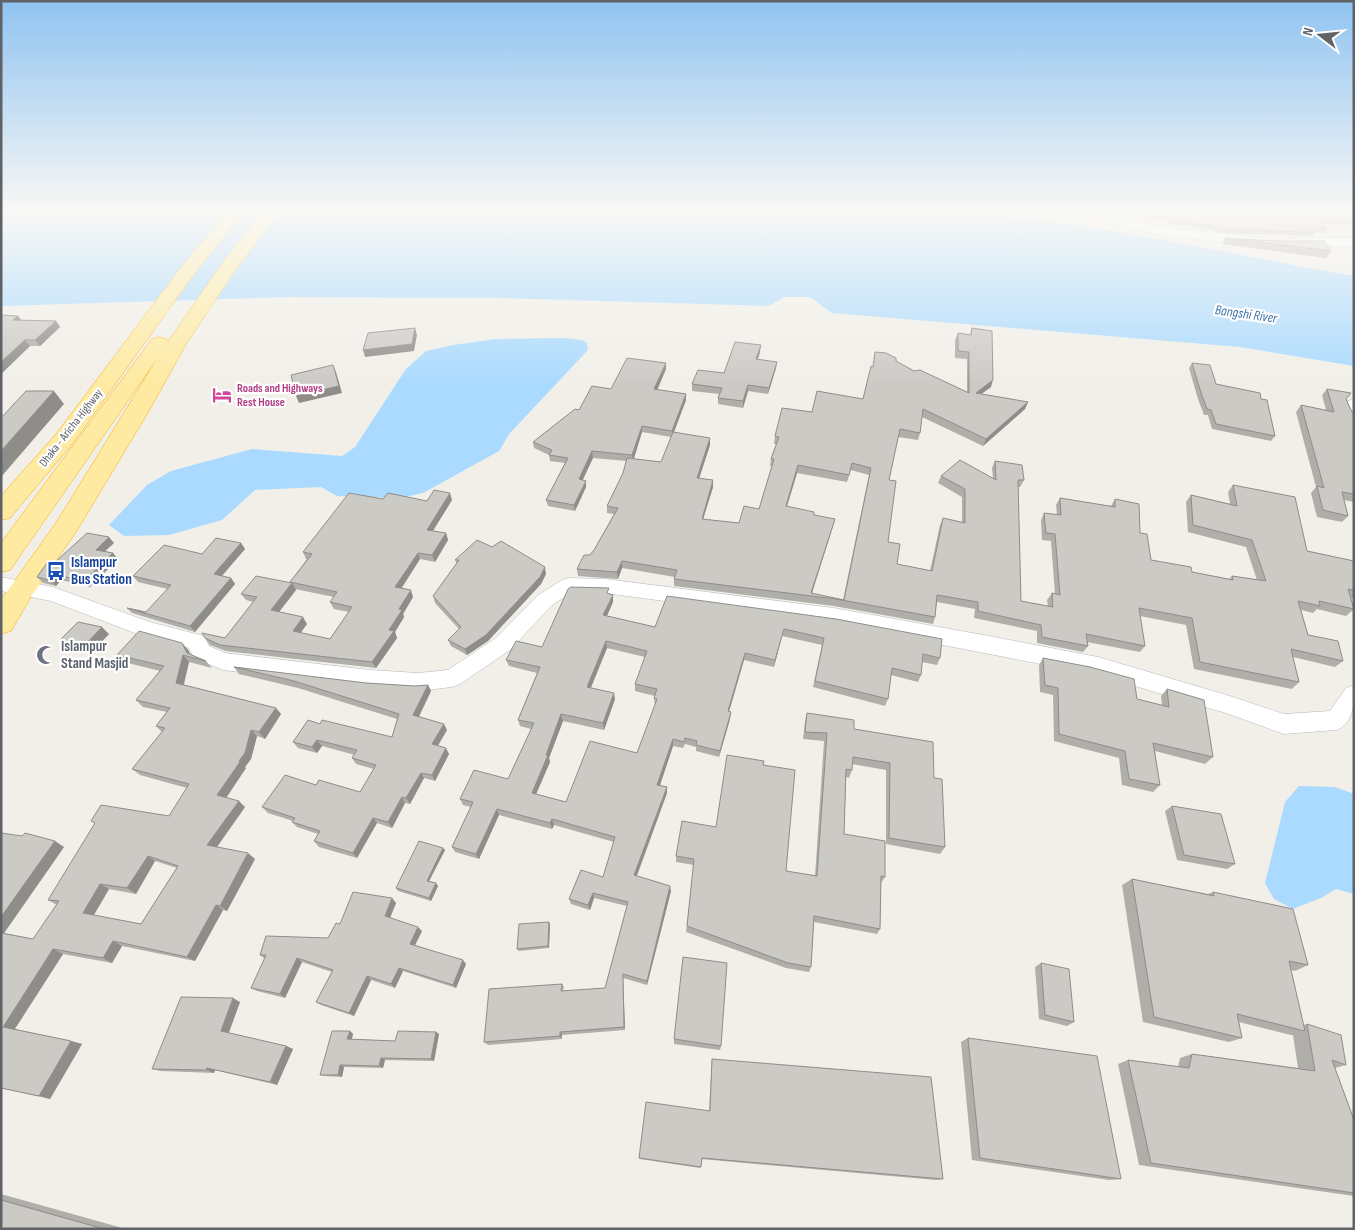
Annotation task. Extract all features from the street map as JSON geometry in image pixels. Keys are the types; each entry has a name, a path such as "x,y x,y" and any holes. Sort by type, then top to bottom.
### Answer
{"highway":[{"path":"1,623 12,586 67,526 139,409 156,344 188,270"},
{"path":"2,562 207,270"},
{"path":"156,344 226,270"},
{"name":"Dhaka - Aricha Highway","path":"1,512 65,438 156,344"}],"street":[{"path":"12,586 53,594 130,623 198,642 201,652 224,661 370,679 418,682 452,678 502,644 544,601 569,585 605,586 834,616 989,644 1098,666 1284,724 1336,720 1354,694"}],"water":[{"name":"Bangshi River","path":"1,270 1324,270 1354,276 1354,366 1240,347 832,313 810,297 784,297 769,306 503,298 289,297 1,306"},
{"path":"564,338 582,340 587,343 588,350 510,433 499,451 423,493 400,498 337,496 321,487 255,490 222,520 169,535 124,536 109,525 147,485 171,471 252,449 342,456 355,447 406,369 426,351 496,339"},
{"path":"1299,786 1335,787 1354,794 1354,894 1336,889 1323,897 1293,909 1274,899 1265,883 1285,802"}],"building":[{"path":"1,315 18,316 13,320 56,321 35,340 25,340 1,362"},
{"path":"415,328 412,344 363,350 368,333"},
{"path":"972,328 992,331 993,380 976,393 1028,402 986,439 923,409 920,433 900,429 889,480 896,481 888,542 900,544 897,564 932,571 943,518 965,523 965,489 941,476 960,460 996,480 995,461 1022,465 1024,480 1018,480 1021,601 1053,607 1052,593 1060,595 1055,534 1046,533 1044,513 1061,515 1060,498 1115,507 1115,499 1139,504 1140,533 1147,534 1151,560 1191,567 1192,572 1233,580 1232,576 1266,581 1252,540 1193,525 1191,495 1237,506 1233,485 1295,497 1307,551 1354,561 1354,590 1348,589 1354,609 1319,601 1320,606 1298,601 1308,635 1338,641 1343,661 1291,649 1299,682 1200,662 1192,618 1139,608 1145,646 1086,634 1088,646 1042,637 1041,625 978,611 978,602 937,595 935,617 836,599 674,579 677,570 622,561 617,572 577,569 584,555 590,555 594,550 618,508 607,506 623,473 627,458 661,462 673,432 710,438 697,478 713,480 702,519 739,523 744,506 759,509 774,459 771,459 779,437 775,436 782,408 812,412 817,391 863,399 871,366 873,367 875,352 886,353 914,371 920,370 969,393 969,352 958,351 958,333 971,335","holes":["852,463 871,468 844,600 811,593 835,519 814,515 814,512 786,506 798,465 849,475"]},
{"path":"735,342 761,345 756,359 777,362 769,388 748,385 743,401 718,398 722,388 692,384 698,370 724,373"},
{"path":"627,358 666,363 654,389 686,394 672,431 642,426 632,455 592,451 579,479 586,481 574,505 546,500 568,458 549,455 552,450 533,442 575,409 579,410 592,386 611,389"},
{"path":"1192,363 1210,365 1216,384 1260,393 1261,399 1267,400 1275,436 1216,424 1211,410 1207,409"},
{"path":"333,365 339,386 296,396 291,375"},
{"path":"1327,389 1351,393 1346,399 1354,413 1354,494 1342,492 1348,516 1323,510 1317,486 1324,488 1301,405 1334,412"},
{"path":"26,391 54,391 1,451 1,418"},
{"path":"434,490 450,493 427,530 446,533 432,555 418,553 395,587 411,590 399,609 402,610 389,630 394,631 372,662 220,645 205,638 202,633 225,638 257,597 241,594 256,576 292,583 271,610 303,617 293,631 330,639 352,607 330,602 337,592 290,582 312,554 303,552 349,493 383,499 388,493 427,501"},
{"path":"87,533 109,537 96,550 113,553 84,581 56,575 50,580 37,577 47,563 53,564"},
{"path":"216,538 241,543 214,574 231,578 190,626 127,608 146,612 171,585 133,576 164,545 202,554"},
{"path":"477,540 492,547 501,541 545,567 540,577 486,635 465,649 448,640 461,627 433,596 459,560 455,560"},
{"path":"571,587 609,588 607,593 613,595 603,615 655,627 667,596 836,619 942,639 940,658 923,654 921,675 892,668 888,699 815,681 824,638 784,629 775,660 745,653 728,711 731,712 720,751 696,745 697,741 685,738 684,742 673,739 657,785 667,787 634,875 670,886 647,981 623,974 624,1027 560,1032 560,1036 484,1042 489,989 562,984 561,991 605,988 628,902 593,893 588,905 569,899 581,870 603,877 615,837 552,819 550,823 497,809 476,854 452,847 473,802 460,799 474,770 508,779 534,723 518,720 540,667 506,660 516,641 542,647 568,589","holes":["606,641 647,651 635,684 657,689 654,698 657,699 637,753 590,741 566,802 532,793 548,755 546,755 561,714 603,723 614,693 587,687"]},
{"path":"78,622 102,627 84,646 60,640"},
{"path":"139,631 182,643 187,653 206,661 183,655 176,683 276,708 259,732 251,730 245,753 217,795 239,801 207,845 248,853 220,906 216,905 187,957 113,941 103,958 53,949 3,1027 71,1041 39,1096 1,1088 1,933 33,939 59,901 48,900 95,823 91,821 101,805 169,816 189,784 132,769 165,728 156,726 170,708 136,700 164,666 117,655","holes":["148,856 178,866 141,924 83,913 100,884 127,888"]},
{"path":"1043,658 1090,667 1134,679 1137,699 1169,707 1167,689 1204,700 1213,757 1153,743 1160,785 1129,779 1125,751 1059,734 1058,688 1045,685"},
{"path":"234,667 366,683 428,685 413,715 444,724 432,744 446,748 432,775 421,773 406,798 402,797 388,822 373,818 353,853 314,841 320,831 292,822 295,818 262,807 285,775 316,785 319,780 360,792 376,765 352,758 357,750 317,740 312,747 293,742 308,720 320,724 322,720 392,737 399,714 294,681"},
{"path":"807,713 854,720 854,729 933,742 934,778 942,779 945,847 889,838 890,763 853,757 852,770 846,769 844,834 885,841 885,877 881,876 880,929 814,916 811,967 788,963 687,926 694,859 676,856 682,821 716,827 727,755 764,761 763,765 795,770 786,871 817,876 827,733 805,732"},
{"path":"1172,806 1221,814 1235,864 1184,855"},
{"path":"1,833 22,836 25,833 55,841 1,917"},
{"path":"419,841 443,848 427,881 436,883 429,898 396,888"},
{"path":"1132,879 1214,896 1213,892 1293,909 1308,965 1289,961 1305,1031 1237,1014 1242,1038 1154,1017"},
{"path":"353,892 392,898 385,916 418,927 410,944 463,960 453,985 399,968 391,984 367,976 349,1013 316,1002 333,970 297,958 280,994 251,988 266,955 260,955 266,936 328,938 336,923 340,924"},
{"path":"549,922 548,946 517,949 519,924"},
{"path":"683,957 727,963 721,1046 674,1039"},
{"path":"1041,963 1069,969 1074,1022 1045,1015"},
{"path":"181,997 233,998 221,1031 286,1046 270,1082 207,1068 206,1070 152,1069"},
{"path":"1307,1024 1341,1035 1346,1065 1332,1060 1354,1120 1354,1193 1151,1163 1128,1060 1189,1068 1192,1054 1315,1071"},
{"path":"332,1031 350,1031 347,1039 395,1041 398,1031 436,1032 431,1059 381,1058 379,1066 340,1065 338,1075 320,1075"},
{"path":"968,1038 1097,1056 1121,1179 980,1158"},
{"path":"712,1059 931,1077 943,1179 702,1158 701,1167 639,1158 646,1102 710,1111"},
{"path":"1,1200 104,1229 1,1229"}],"place":[{"name":"Roads and Highways Rest House","path":"222,395"},
{"name":"Islampur Bus Station","path":"56,571"},
{"name":"Islampur Stand Masjid","path":"46,655"}]}
